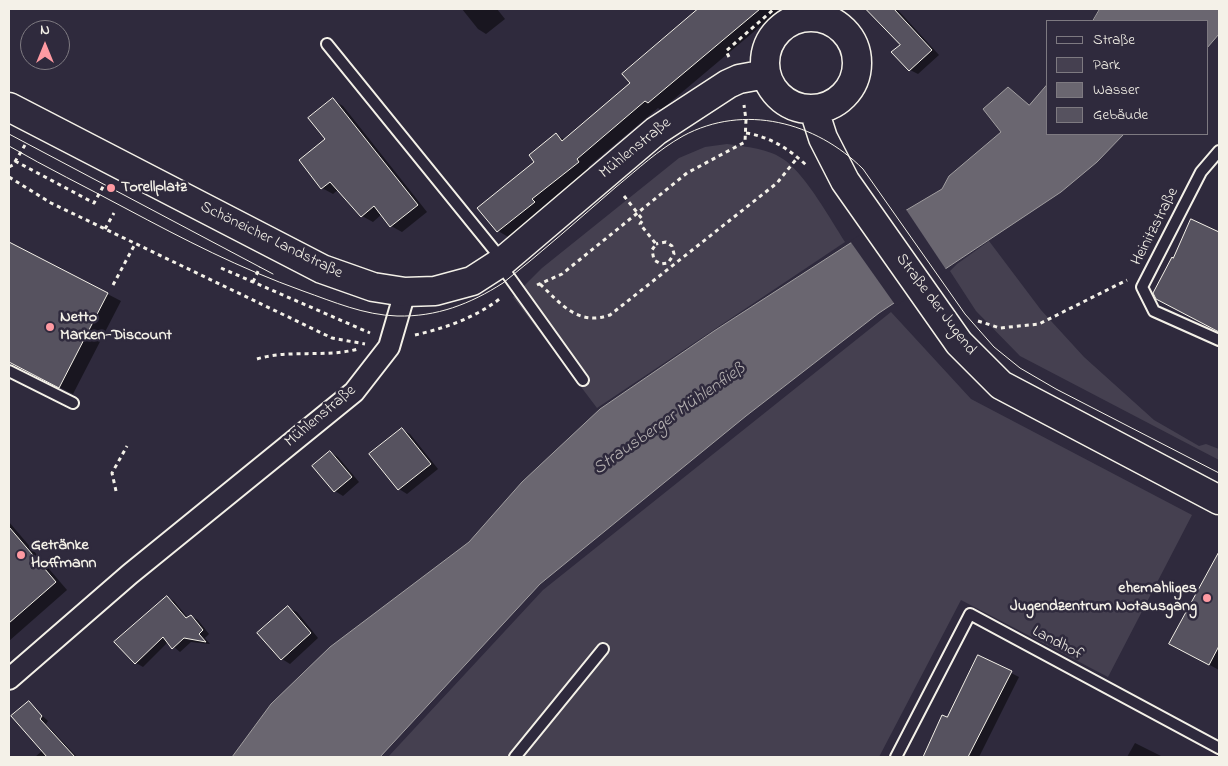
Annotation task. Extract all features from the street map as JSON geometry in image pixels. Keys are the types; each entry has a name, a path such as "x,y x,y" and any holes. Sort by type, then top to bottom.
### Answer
{"main road":[{"path":"808,13 836,24 847,33 855,46 858,60 857,75 851,88 841,100 828,107 814,110 798,108 783,100 772,89 766,74 765,61 767,48 774,36 789,23 808,13"},
{"name":"Mühlenstraße","path":"405,292 422,293 472,281 501,262 656,131 728,84 739,79 766,74"},
{"name":"Schöneicher Landstraße","path":"9,107 322,269 373,287 405,292"},
{"name":"Straße der Jugend","path":"814,110 823,138 840,172 947,328 959,343 1001,385 1219,500"}],"street":[{"name":"Mühlenstraße","path":"9,679 137,568 354,392 385,354 392,340 405,292"}],"lane":[{"path":"326,44 501,262 583,380"},
{"name":"Heinitzstraße","path":"1219,151 1201,172 1142,287 1154,311 1219,340"},
{"path":"9,371 73,403"},
{"name":"Landhof","path":"896,757 970,614 1219,748"},
{"path":"515,757 603,649"}],"path":[{"path":"726,51 774,9"},
{"path":"547,280 562,274 687,173 745,142 746,133 769,138 798,157 814,174 840,172"},
{"path":"540,284 572,312 585,318 598,320 610,315 777,183 798,157"},
{"path":"9,167 15,161 94,203 107,181"},
{"path":"9,177 51,202 135,244 332,338 372,345"},
{"path":"624,196 643,220 640,224 656,244"},
{"path":"105,229 114,213"},
{"path":"666,242 672,246 674,254 670,262 661,264 654,260 652,250 656,244 666,242"},
{"path":"113,285 135,244"},
{"path":"252,282 263,260"},
{"path":"222,268 370,333 372,345"},
{"path":"978,321 1000,328 1039,324 1150,269"},
{"path":"257,359 274,354 336,353 452,324 486,310 518,285"},
{"path":"116,491 112,473 127,446"}],"green space":[{"path":"727,144 750,147 772,153 786,161 810,187 845,242 597,408 513,297 542,268 679,158 705,147"},
{"path":"989,241 1041,310 1084,357 1154,420 1199,446 1206,444 1219,449 1219,460 1020,356 976,311 950,271"},
{"path":"891,312 971,399 1192,515 1108,677 961,600 879,757 388,757 543,590"}],"water":[{"path":"1100,9 1219,9 1219,34 1208,47 1208,20 1094,20"},
{"name":"Strausberger Mühlenfließ","path":"1046,86 1046,135 1123,135 1097,162 1061,192 879,313 746,416 540,584 380,757 232,757 271,704 330,647 469,542 522,482 600,409 714,331 849,244 942,189 949,176 1001,132 983,109 1008,87 1029,105"}],"pier":[{"path":"905,208 947,271 896,306 850,241"}],"building":[{"path":"698,9 760,9 648,103 645,101 577,159 579,162 532,199 535,202 497,232 477,208 534,162 529,155 556,133 562,141 630,83 622,74"},
{"path":"866,9 894,9 932,50 909,71 891,52 900,45"},
{"path":"333,98 418,205 390,227 374,206 361,217 330,182 321,189 299,160 325,139 308,118"},
{"path":"1191,219 1219,232 1219,332 1156,299 1153,293 1173,258"},
{"name":"Netto Marken-Discount","path":"9,242 108,293 59,388 9,362"},
{"path":"402,428 431,464 398,490 369,454"},
{"path":"330,451 352,477 334,492 312,466"},
{"name":"Getränke Hoffmann","path":"9,527 56,582 9,623"},
{"name":"ehemahliges Jugendzentrum Notausgang","path":"1219,552 1219,646 1209,665 1169,644"},
{"path":"167,596 186,618 191,615 203,630 199,634 206,642 184,638 172,649 163,637 135,664 114,642"},
{"path":"288,606 311,633 281,660 257,633"},
{"path":"978,655 1012,671 968,757 923,757 942,715 947,717"},
{"path":"29,701 42,716 40,719 75,757 47,757 11,716"}],"tram line":[{"path":"9,146 169,231 257,273 361,311 385,315 412,316 453,308 503,283 648,160 683,136 706,126 730,121 778,122 824,139 863,169 965,314 994,347 1020,368 1056,389 1219,473"},
{"path":"9,134 273,274"}],"place":[{"name":"Torellplatz","path":"111,188"},
{"name":"Netto Marken-Discount","path":"50,327"},
{"name":"Getränke Hoffmann","path":"21,555"},
{"name":"ehemahliges Jugendzentrum Notausgang","path":"1207,598"}]}
